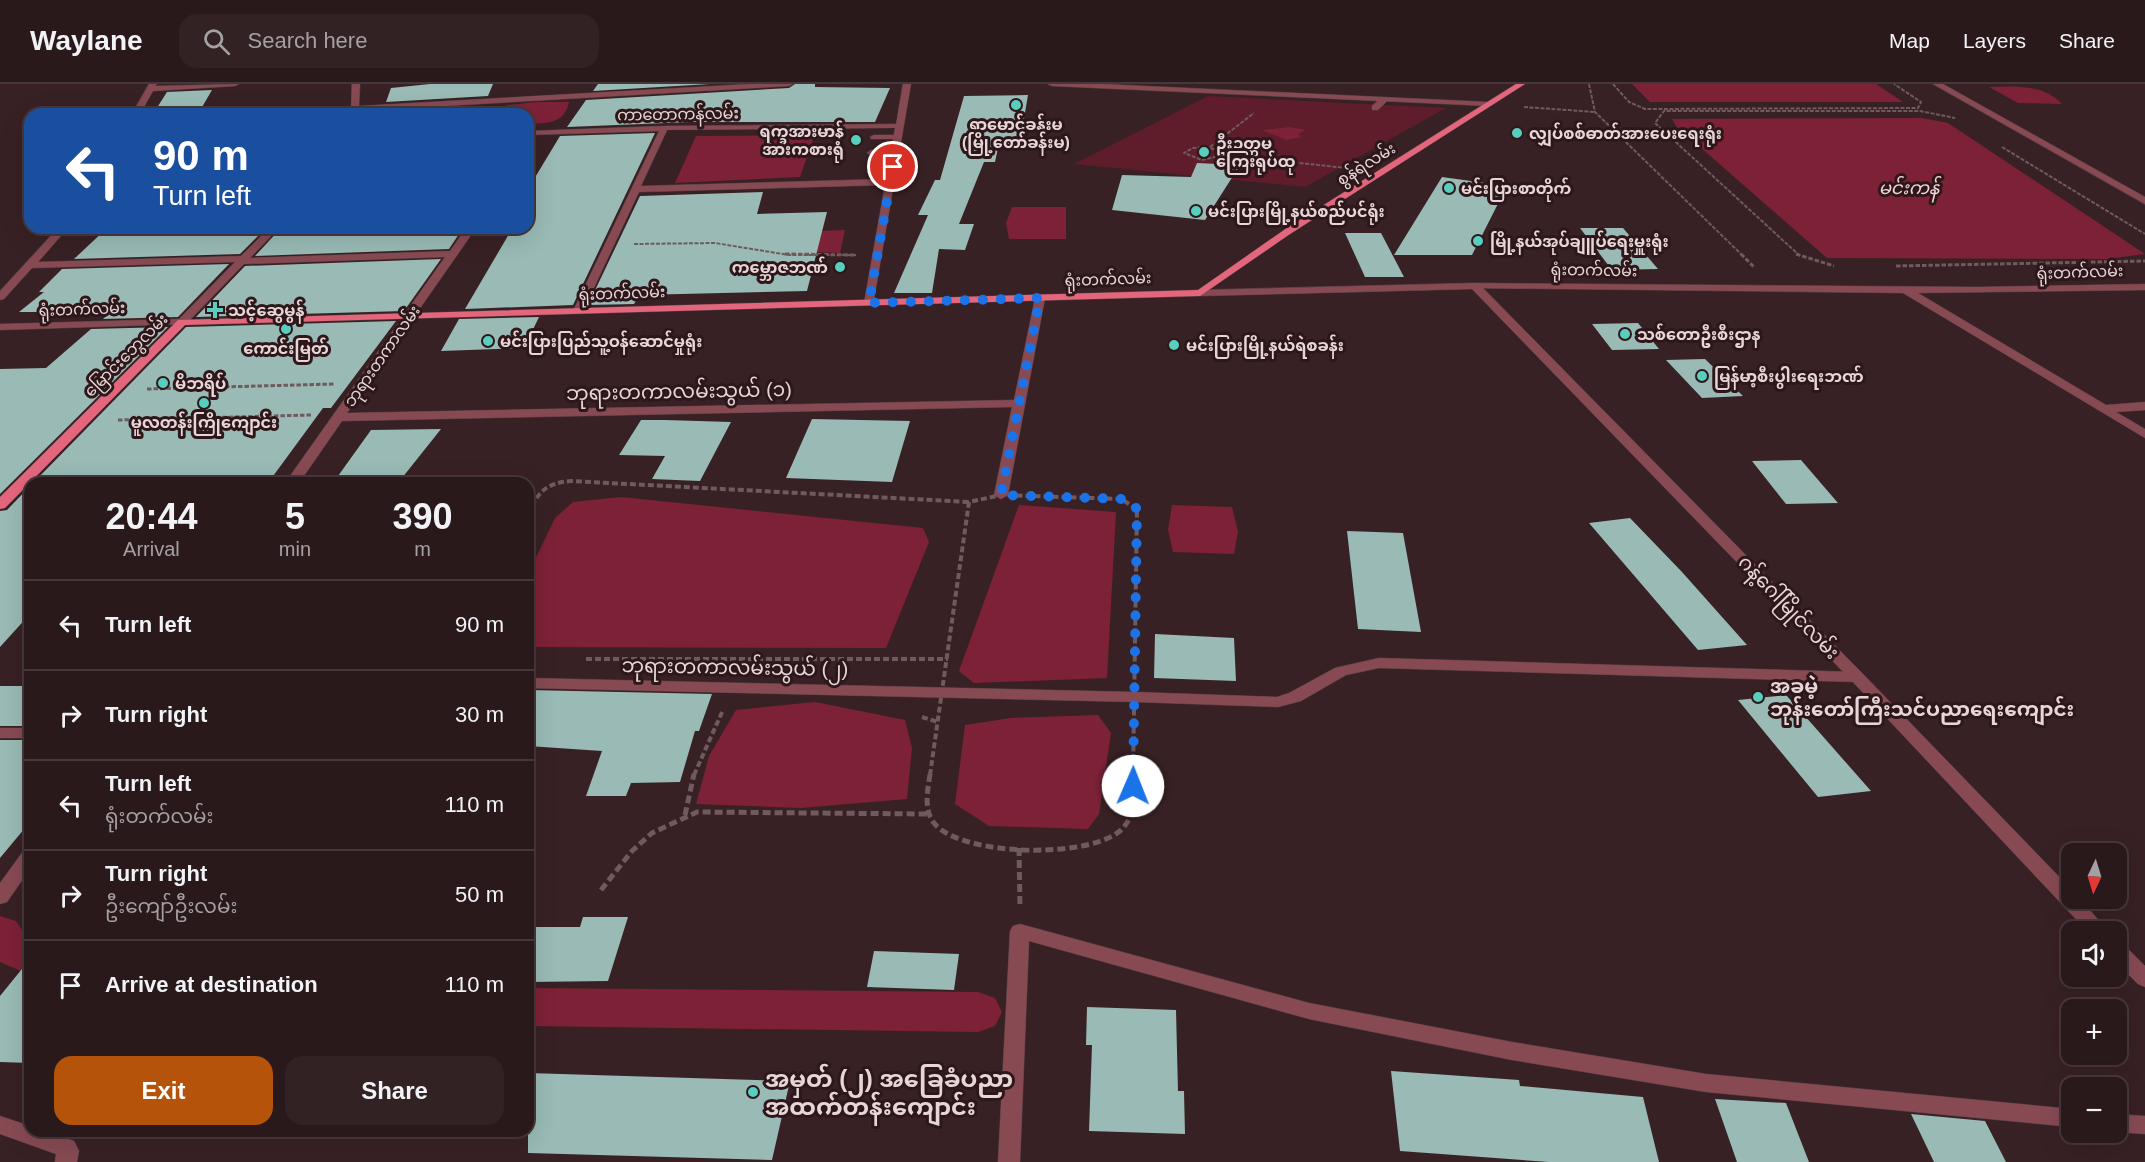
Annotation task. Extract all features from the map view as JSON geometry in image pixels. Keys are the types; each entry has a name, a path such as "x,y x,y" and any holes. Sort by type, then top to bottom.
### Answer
{"main road":[{"name":"စွန်ရဲလမ်း","path":"1200,293 1287,232 1521,84"},
{"name":"ရုံးတက်လမ်း","path":"182,322 1200,293"},
{"name":"မြောင်းဘွေလမ်း","path":"28,477 182,322"},
{"name":"မြောင်းဘွေလမ်း","path":"0,505 24,481"}],"street":[{"path":"139,108 152,86 235,84"},
{"path":"355,108 356,84"},
{"path":"403,108 789,84"},
{"path":"869,303 908,84"},
{"path":"1053,84 1488,105"},
{"path":"1937,84 2145,201"},
{"path":"1375,108 1385,99"},
{"name":"ကာတောကန်လမ်း","path":"534,135 664,128 900,126"},
{"path":"578,311 664,128"},
{"path":"874,137 898,137"},
{"path":"871,153 896,152"},
{"path":"635,189 891,182"},
{"path":"0,297 58,234"},
{"name":"မြောင်းဘွေလမ်း","path":"182,322 268,234"},
{"name":"ဘုရားတကာလမ်း","path":"296,477 467,234"},
{"path":"30,264 453,254"},
{"name":"ရုံးတက်လမ်း","path":"1200,293 1475,286 1905,290 2145,287"},
{"name":"ဂန့်ဂေါ်မြိုင်လမ်း","path":"1475,286 1857,677 2090,921"},
{"path":"1905,290 2145,434"},
{"path":"1001,495 1040,298"},
{"name":"ရုံးတက်လမ်း","path":"0,327 182,322"},
{"name":"ဘုရားတကာလမ်းသွယ် (၁)","path":"339,416 1020,403"},
{"path":"2103,409 2145,406"},
{"name":"ဘုရားတကာလမ်းသွယ် (၂)","path":"534,683 1278,702 1295,697 1341,672 1379,663 1857,677"},
{"path":"0,733 24,733"},
{"path":"3,892 24,863"},
{"path":"1010,1162 1020,931 1309,1011 1512,1051 1706,1083 2061,1117"},
{"path":"2127,960 2145,979"},
{"path":"2127,1124 2145,1125"},
{"path":"0,1125 24,1133"},
{"path":"34,1137 66,1148 68,1150 66,1162"}],"path":[{"path":"1588,84 1595,112 1776,289"},
{"path":"1613,84 1629,102 1645,109 1918,108 1921,102 1894,84"},
{"path":"1210,147 1278,94"},
{"path":"1488,105 1595,112"},
{"path":"1838,267 1797,255 1655,123 1664,111 1920,111 1956,118"},
{"path":"1996,143 2145,234"},
{"path":"1223,155 1221,150 1210,147 1193,148 1184,153 1198,159 1217,158 1223,155 1382,172"},
{"path":"609,245 715,243 789,255 878,255"},
{"path":"1885,266 2145,261"},
{"path":"115,390 362,383"},
{"path":"84,420 339,416"},
{"path":"534,501 539,490 546,484 572,481 969,502 1001,495 1122,499 1131,503 1137,509 1133,809 1129,823 1104,841 1087,846 1019,848 993,846 951,836 937,826 929,814 927,796 969,502"},
{"path":"580,659 948,659"},
{"path":"685,816 696,767 726,705"},
{"path":"601,890 644,836 697,812 929,814"},
{"path":"1019,848 1020,931"}],"shaded area":[{"path":"1208,96 1446,108 1305,187 1074,164"}],"water":[{"path":"1632,84 1876,84 1903,102 1650,102"},
{"path":"1989,87 2038,90 2055,97 2062,104 2018,103"},
{"path":"569,102 564,115 554,121 534,123 534,108 505,108 507,105"},
{"name":"မင်းကန်","path":"1922,118 1948,123 2145,254 2106,259 1827,258 1676,126 1672,119"},
{"path":"1290,127 1306,130 1298,134 1302,137 1286,140 1262,130"},
{"path":"808,135 813,140 800,177 675,183 696,136"},
{"path":"1012,207 1066,207 1066,239 1009,239 1006,223"},
{"path":"845,230 840,253 780,251 791,232"},
{"path":"621,497 923,528 929,542 886,648 534,647 534,562 555,518 573,502"},
{"path":"1019,505 1116,512 1107,678 974,683 959,671"},
{"path":"1172,505 1232,507 1238,531 1234,554 1173,552 1168,530"},
{"path":"815,702 905,720 912,748 907,799 801,808 696,804 709,756 736,710"},
{"path":"1098,715 1111,733 1099,814 1088,829 989,826 955,804 965,725 1011,718"}],"building":[{"path":"430,84 493,84 488,96 386,102 391,88"},
{"path":"598,84 710,84 593,91"},
{"path":"795,84 815,84 815,87 890,88 875,122 691,122 567,127 586,100 789,88"},
{"path":"212,90 202,108 157,108 167,92"},
{"path":"1028,95 1019,148 998,148 995,162 984,162 959,224 974,224 965,250 939,249 932,293 894,293 928,215 918,215 935,180 940,180 964,96"},
{"path":"485,106 484,108 451,108"},
{"path":"655,133 573,305 465,309 509,234 534,234 534,179 560,136"},
{"path":"1197,163 1240,165 1205,220 1112,210 1122,175 1191,177"},
{"path":"1442,177 1507,186 1472,255 1394,255"},
{"path":"763,192 757,214 827,212 807,291 639,295 634,304 588,305 640,196"},
{"path":"1580,228 1623,228 1658,269 1612,270"},
{"path":"1345,233 1381,233 1404,277 1365,277"},
{"path":"101,234 260,234 240,254 74,259"},
{"path":"275,234 459,234 449,249 255,256"},
{"path":"441,259 404,311 196,317 245,266"},
{"path":"229,264 178,317 103,319 111,312 19,312 44,292 39,292 62,269"},
{"path":"539,317 524,348 441,351 459,319"},
{"path":"396,321 331,408 323,408 272,477 39,477 186,327"},
{"path":"1638,323 1659,349 1612,350 1592,324"},
{"path":"168,327 0,494 0,369 46,368 91,329"},
{"path":"1705,359 1743,396 1702,398 1666,360"},
{"path":"812,419 910,421 892,482 786,478"},
{"path":"641,420 731,422 700,481 652,479 665,456 619,455"},
{"path":"441,429 403,477 337,477 371,430"},
{"path":"1801,460 1838,503 1786,504 1752,461"},
{"path":"24,492 24,621 0,647 0,511 7,510"},
{"path":"1630,518 1747,645 1698,650 1589,523"},
{"path":"1347,531 1403,533 1421,632 1358,629"},
{"path":"1155,634 1234,638 1236,681 1154,678"},
{"path":"0,686 24,686 24,726 0,726"},
{"path":"534,690 712,694 699,731 695,731 680,782 631,783 626,796 586,796 602,751 534,746"},
{"path":"1786,695 1871,791 1818,797 1738,700"},
{"path":"0,740 24,740 24,829 0,858"},
{"path":"583,917 628,917 608,981 534,982 534,927 580,927"},
{"path":"874,951 959,954 954,990 867,987"},
{"path":"24,966 24,1063 0,1062 0,996"},
{"path":"1087,1007 1176,1010 1178,1091 1184,1091 1185,1134 1089,1131 1092,1045 1086,1045"},
{"path":"1391,1071 1519,1080 1520,1086 1643,1097 1659,1162 1549,1162 1400,1151"},
{"path":"534,1073 790,1081 772,1160 528,1153 528,1137 534,1137"},
{"path":"1715,1099 1786,1103 1809,1162 1737,1162"},
{"path":"1911,1114 1985,1121 2006,1162 1934,1162"}],"waterway":[{"path":"0,933 4,942 24,954"},
{"path":"534,1007 978,1012"}],"place":[{"name":"ရာမောင်ခန်းမ (မြို့တော်ခန်းမ)","path":"1016,105"},
{"name":"လျှပ်စစ်ဓာတ်အားပေးရေးရုံး","path":"1517,133"},
{"name":"ရက္ခအားမာန် အားကစားရုံ","path":"856,140"},
{"name":"ဦးဥတ္တမ ကြေးရုပ်ထု","path":"1204,152"},
{"name":"မင်းပြားစာတိုက်","path":"1449,188"},
{"name":"မင်းပြားမြို့နယ်စည်ပင်ရုံး","path":"1196,211"},
{"name":"မြို့နယ်အုပ်ချူပ်ရေးမှူးရုံး","path":"1478,241"},
{"name":"ကမ္ဘောဇဘဏ်","path":"840,267"},
{"name":"သင့်ဆွေမွန်","path":"215,310"},
{"name":"ကောင်းမြတ်","path":"286,329"},
{"name":"သစ်တောဦးစီးဌာန","path":"1625,334"},
{"name":"မင်းပြားပြည်သူ့ဝန်ဆောင်မှုရုံး","path":"488,341"},
{"name":"မင်းပြားမြို့နယ်ရဲစခန်း","path":"1174,345"},
{"name":"မြန်မာ့စီးပွါးရေးဘဏ်","path":"1702,376"},
{"name":"မိဘရိပ်","path":"163,383"},
{"name":"မူလတန်းကြိုကျောင်း","path":"204,403"},
{"name":"အခမဲ့ ဘုန်းတော်ကြီးသင်ပညာရေးကျောင်း","path":"1758,697"},
{"name":"အမှတ် (၂) အခြေခံပညာ အထက်တန်းကျောင်း","path":"753,1092"}],"route":[{"path":"893,167 869,303 1040,298 1001,495 1122,499 1137,509 1133,786"}]}
